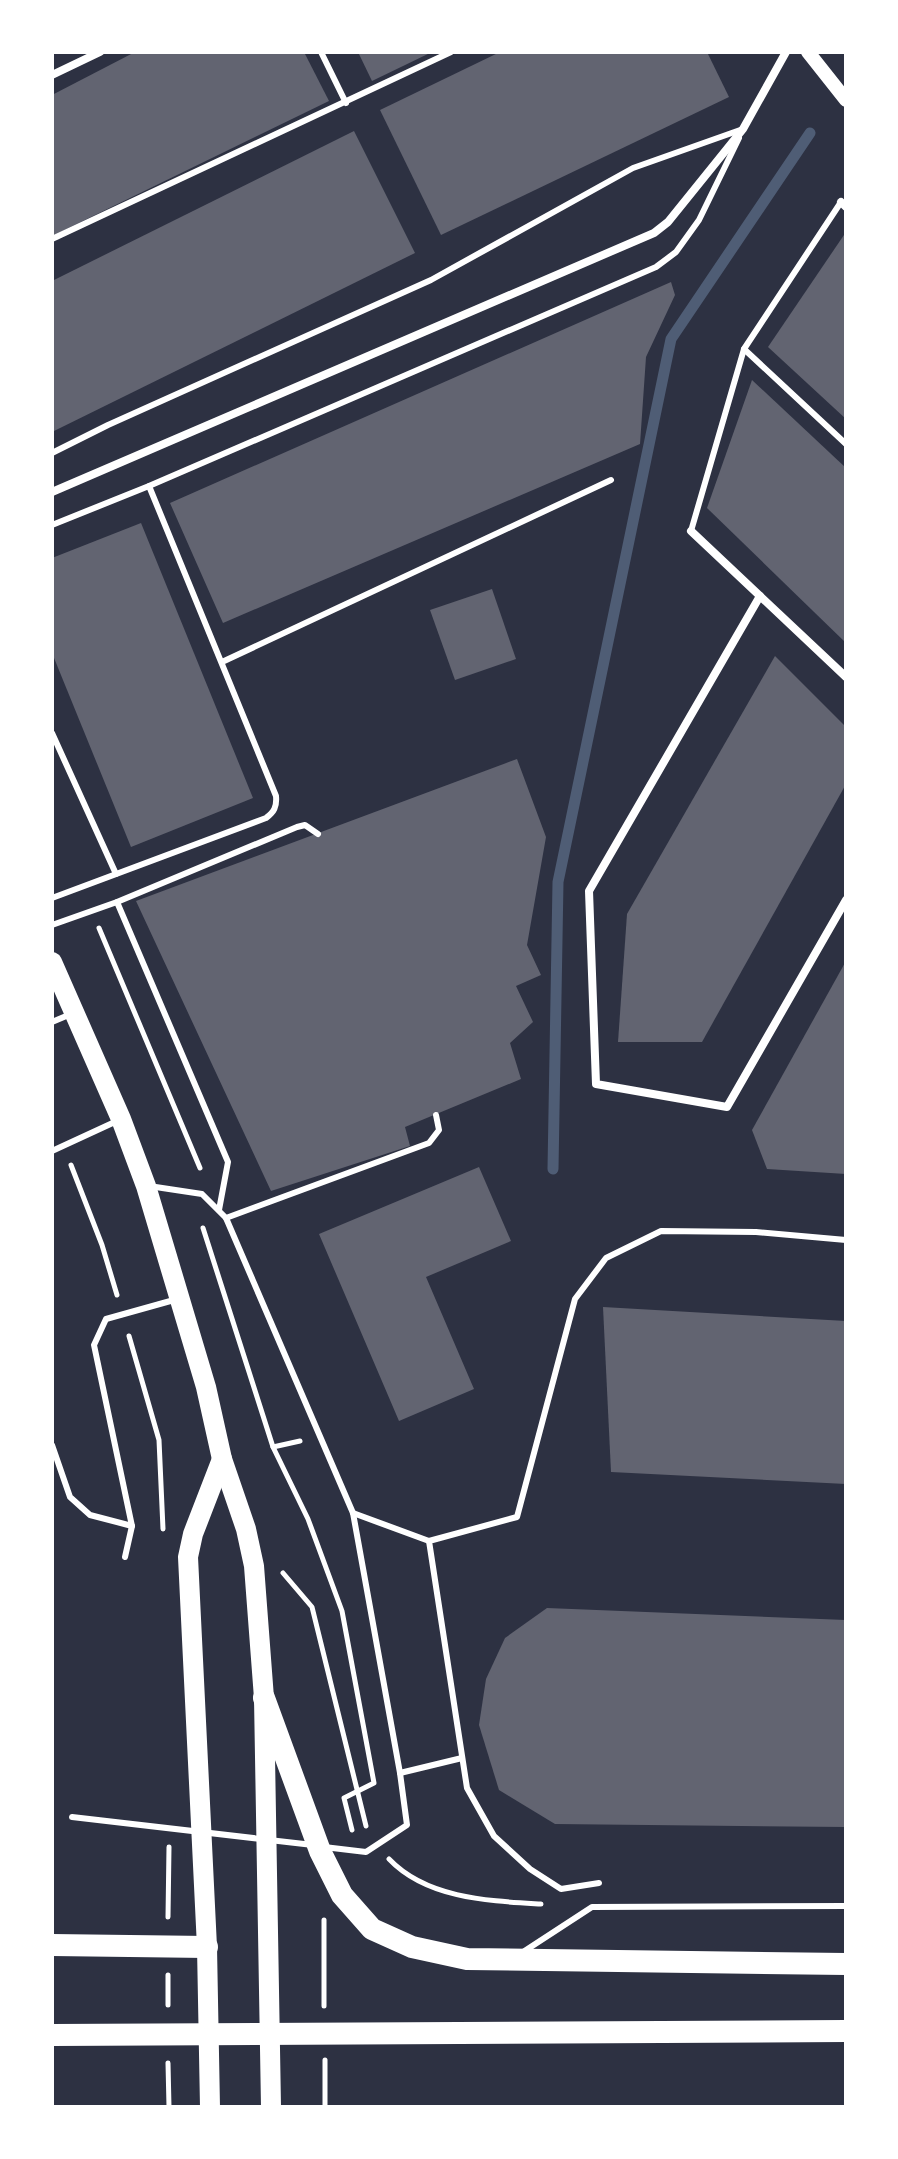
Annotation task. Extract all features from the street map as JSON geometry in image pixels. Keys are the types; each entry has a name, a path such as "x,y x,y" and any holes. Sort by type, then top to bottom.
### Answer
{"highway":[{"path":"264,1698 320,1851 342,1895 372,1929 412,1947 467,1959 846,1964"},
{"path":"52,1945 207,1947"},
{"path":"52,2035 846,2031"}],"main road":[{"path":"52,962 121,1119 146,1186 206,1387 222,1459 246,1529 254,1566 264,1698 271,2107"},
{"path":"210,2107 207,1947 188,1557 193,1534 222,1459"}],"street":[{"path":"52,75 100,52"},
{"path":"54,493 654,233 668,222 743,129 786,52"},
{"path":"808,52 846,100"},
{"path":"691,531 846,677"},
{"path":"760,596 589,891 596,1084 727,1107 846,900"}],"lane":[{"path":"321,52 346,103"},
{"path":"52,239 451,52"},
{"path":"52,453 431,280 633,168 743,129"},
{"path":"52,525 656,267 676,252 699,220 743,129"},
{"path":"691,531 744,349 844,204"},
{"path":"744,349 846,444"},
{"path":"222,662 611,480"},
{"path":"52,898 266,818 277,805 276,796 149,486"},
{"path":"52,733 116,874"},
{"path":"52,925 117,902 297,827 305,825 318,834"},
{"path":"117,902 228,1162 219,1210"},
{"path":"52,1022 74,1013"},
{"path":"226,1218 429,1143 439,1130 436,1115"},
{"path":"52,1151 121,1119"},
{"path":"72,1817 366,1852 407,1825 353,1513 226,1218 202,1194 146,1186"},
{"path":"353,1513 429,1541 517,1517 575,1299 606,1258 661,1231 756,1232 846,1240"},
{"path":"125,1557 132,1526 94,1345 106,1319 180,1298"},
{"path":"52,1445 70,1497 90,1515 132,1526"},
{"path":"429,1541 467,1788 494,1836 530,1869 561,1889 599,1883"},
{"path":"400,1773 462,1758"},
{"path":"510,1961 592,1907 846,1906"}],"path":[{"path":"97,924 200,1168"},
{"path":"64,1146 102,1245 159,1440 163,1536"},
{"path":"201,1219 273,1447 308,1519 342,1611 374,1783 344,1798"},
{"path":"246,1529 312,1607 363,1814"},
{"path":"396,1866 422,1883 481,1900 592,1907"},
{"path":"323,1907 324,2015"},
{"path":"325,2045 325,2107"}],"building":[{"path":"135,52 304,52 329,101 52,236 52,95"},
{"path":"358,52 432,52 372,81"},
{"path":"500,52 707,52 729,97 441,235 380,110"},
{"path":"354,131 415,253 52,432 52,281"},
{"path":"846,232 846,419 768,347"},
{"path":"671,282 675,295 646,357 640,444 223,623 170,503"},
{"path":"752,380 846,468 846,643 707,508"},
{"path":"141,523 253,798 131,847 52,653 52,558"},
{"path":"492,589 516,659 455,680 430,610"},
{"path":"775,656 846,727 846,784 702,1042 618,1042 627,914"},
{"path":"517,759 546,837 527,945 541,975 516,986 533,1022 510,1043 521,1079 405,1127 410,1146 271,1191 136,901"},
{"path":"846,961 846,1174 767,1169 752,1130"},
{"path":"479,1167 511,1241 426,1277 474,1389 399,1421 319,1234"},
{"path":"603,1307 846,1321 846,1484 611,1472"},
{"path":"547,1608 846,1620 846,1827 555,1824 499,1790 479,1725 486,1679 505,1638"}],"waterway":[{"path":"553,1169 558,882 671,339 810,133"}]}
